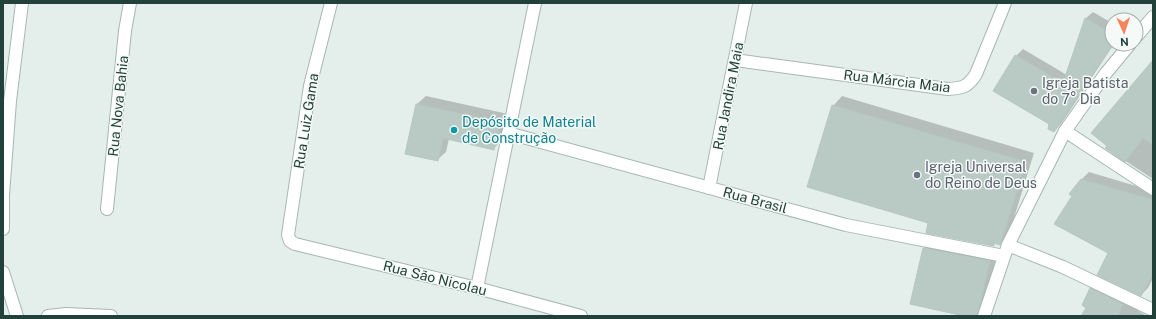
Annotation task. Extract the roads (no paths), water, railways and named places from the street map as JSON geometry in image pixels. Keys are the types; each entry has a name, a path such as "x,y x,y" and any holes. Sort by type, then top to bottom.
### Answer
{"street":[{"path":"3,229 10,101 22,3"},
{"name":"Rua Nova Bahia","path":"107,209 125,31 130,3"},
{"name":"Rua Luiz Gama","path":"290,241 288,235 310,86 331,3"},
{"path":"477,288 535,3"},
{"name":"Rua Jandira Maia","path":"709,188 746,3"},
{"name":"Rua Márcia Maia","path":"735,60 948,89 959,88 969,84 976,74 1005,3"},
{"path":"1144,28 1152,20"},
{"path":"984,316 1006,251 1065,131 1106,73 1123,52"},
{"path":"1065,131 1153,189"},
{"name":"Rua Brasil","path":"508,133 846,225 1006,251 1063,267 1153,310"},
{"name":"Rua São Nicolau","path":"290,241 295,244 477,288 581,316"},
{"path":"3,272 17,316"},
{"path":"48,316 66,314 111,316"}],"place":[{"name":"Igreja Batista do 7° Dia","path":"1034,91"},
{"name":"Depósito de Material de Construção","path":"454,130"},
{"name":"Igreja Universal do Reino de Deus","path":"917,175"}]}
